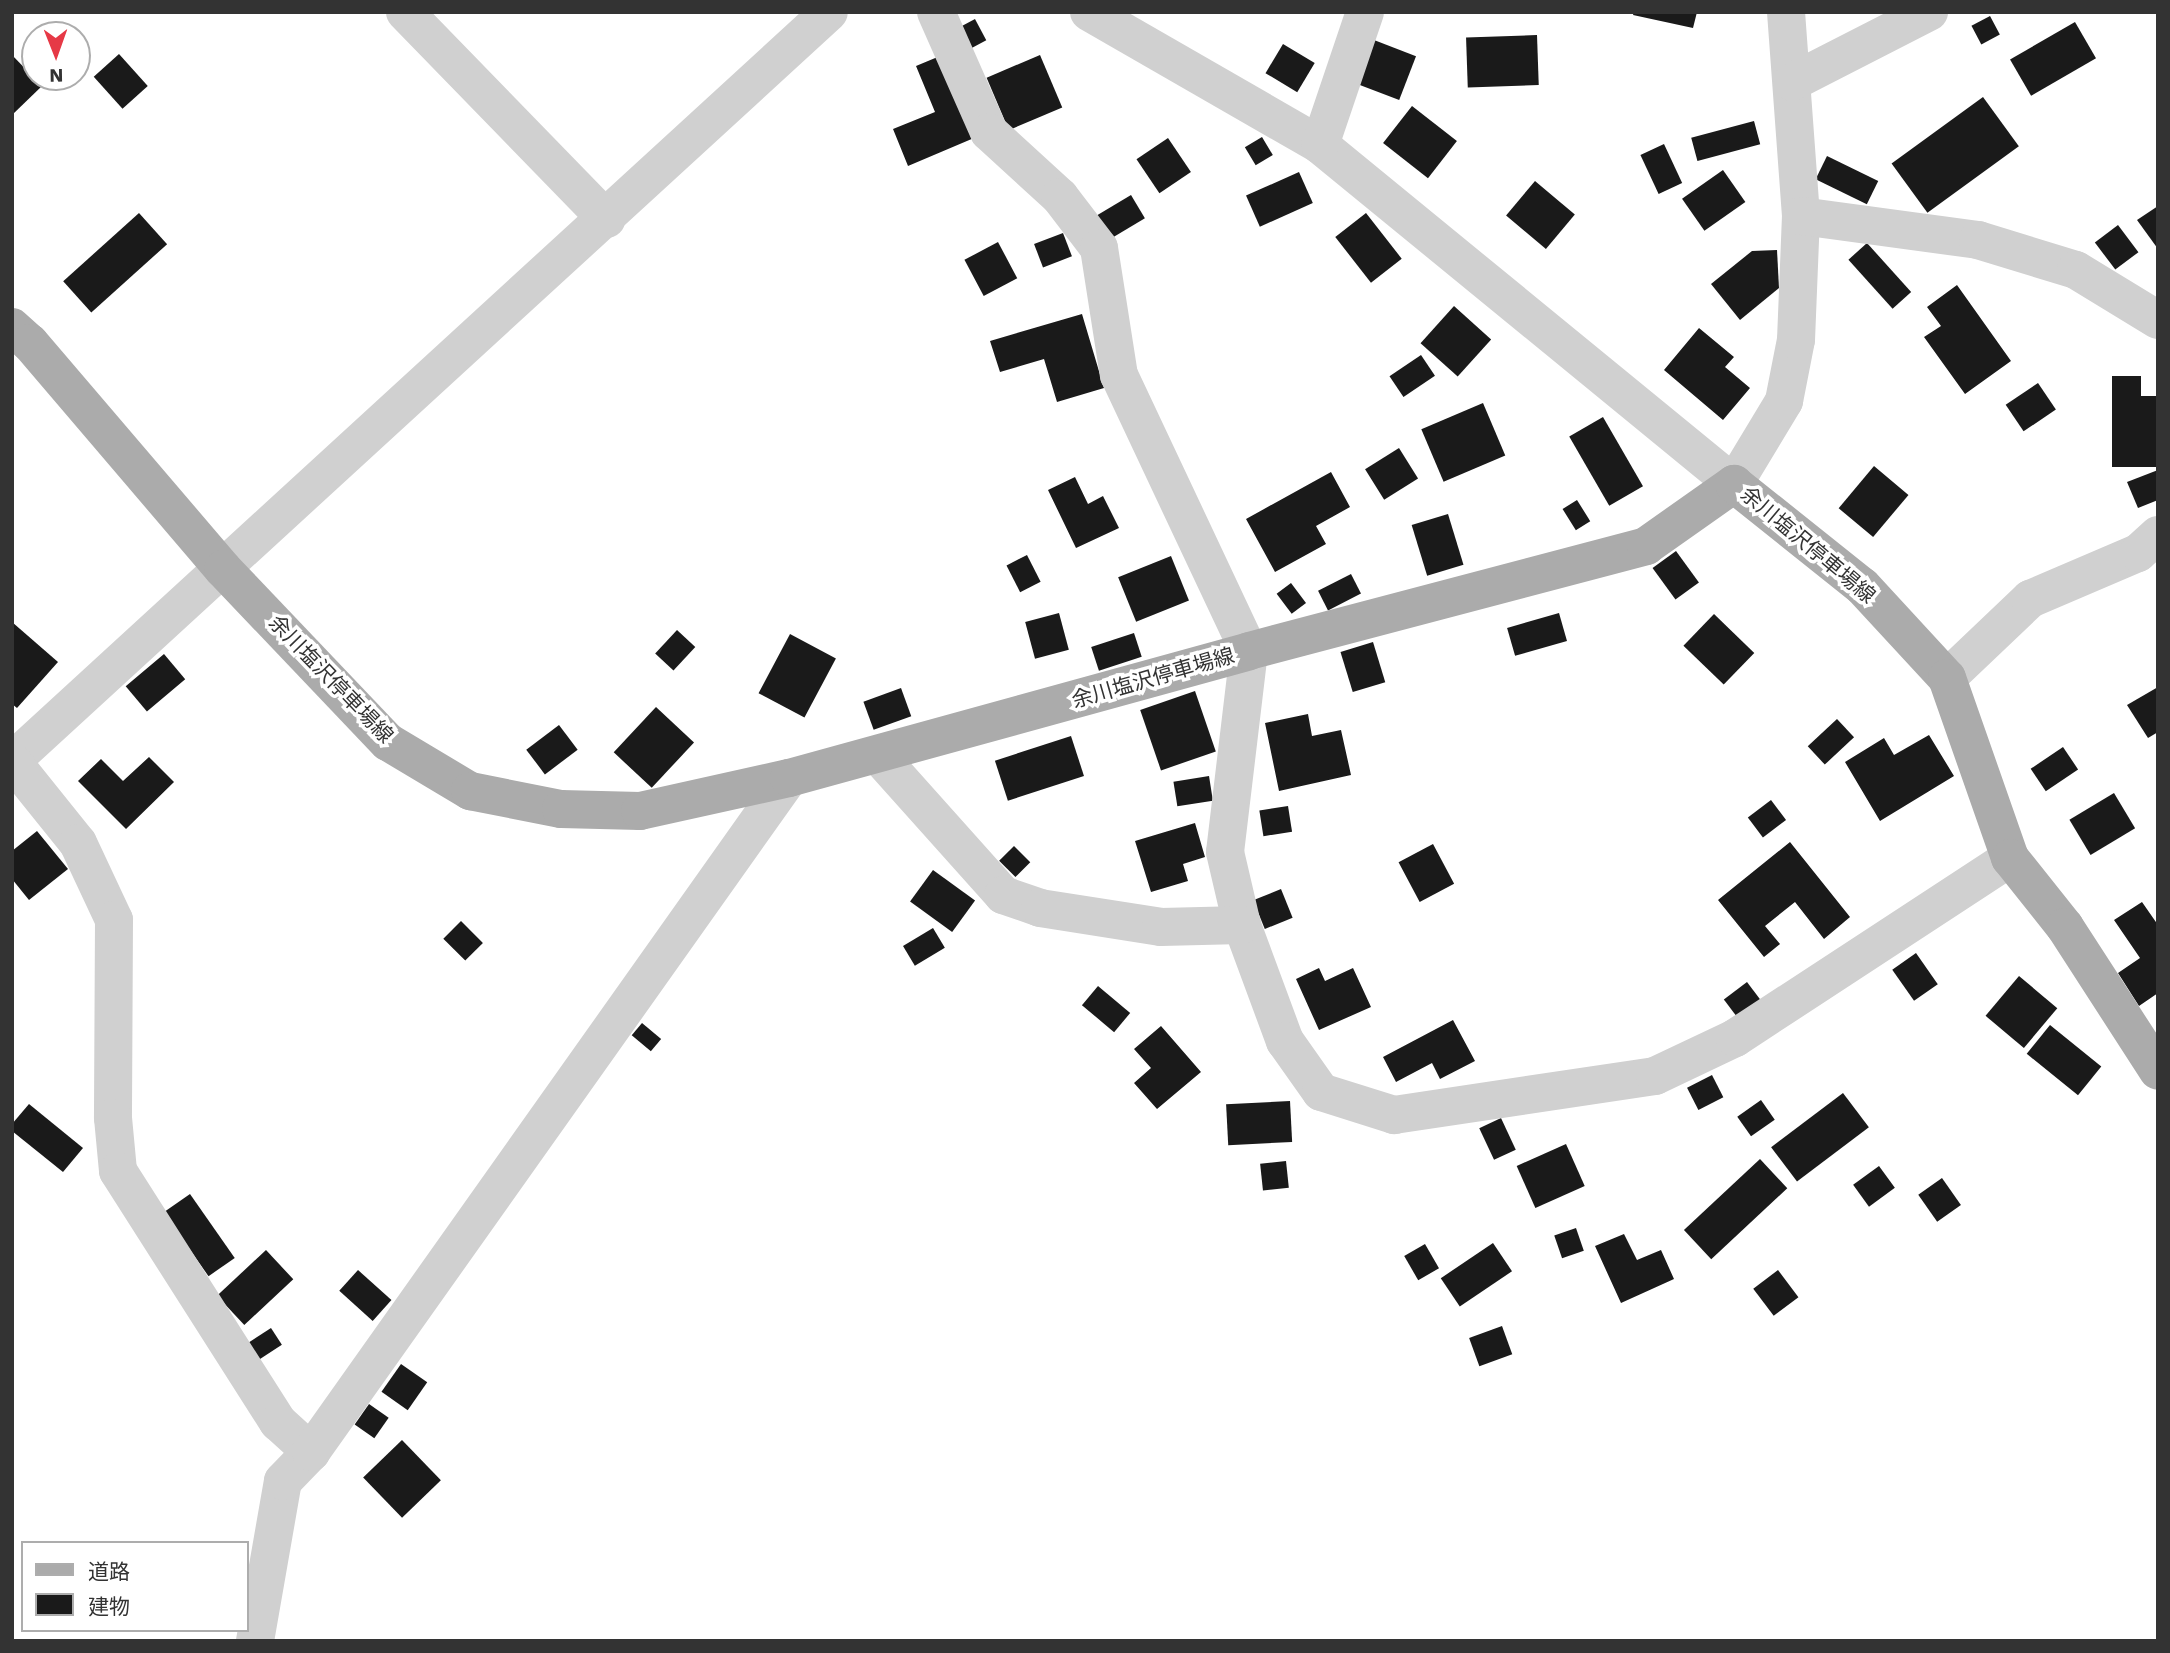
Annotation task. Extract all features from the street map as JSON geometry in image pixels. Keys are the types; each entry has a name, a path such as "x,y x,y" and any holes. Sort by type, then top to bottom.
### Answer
{"main road":[{"name":"余川塩沢停車場線","path":"12,327 30,343 223,569 388,742 470,791 561,809 640,811 789,778 1249,651 1646,546 1734,484 1862,586 1947,678 2010,858 2065,927 2158,1071"}],"street":[{"path":"405,12 606,219"},
{"path":"311,1452 278,1423 118,1171 113,1118 114,920 78,843 12,761 829,12"},
{"path":"936,12 989,132 1060,197 1099,248 1119,375 1249,651 1225,852 1242,925 1285,1041 1321,1092 1394,1115 1655,1076 1735,1038 2010,858"},
{"path":"1320,145 1365,12"},
{"path":"1097,14 1320,145 1734,484 1784,401 1796,341 1801,216 1786,12"},
{"path":"1792,82 1928,12"},
{"path":"1801,216 1978,240 2076,271 2158,320"},
{"path":"1947,678 2030,599 2138,553 2158,535"},
{"path":"878,755 1003,895 1040,908 1161,927 1242,925"},
{"path":"255,1641 283,1481 311,1452 789,778"}],"building":[{"path":"1634,12 1697,12 1693,28 1633,15"},
{"path":"1990,16 2000,35 1981,44 1971,26"},
{"path":"975,19 986,40 970,49 959,27"},
{"path":"2075,22 2096,58 2031,96 2010,60"},
{"path":"1537,35 1539,85 1468,87 1466,37"},
{"path":"1374,40 1416,56 1399,100 1357,84"},
{"path":"1283,44 1315,63 1297,92 1265,73"},
{"path":"119,54 148,86 123,109 94,77"},
{"path":"12,55 21,64 21,91 37,91 12,115"},
{"path":"1040,55 1062,107 1009,130 987,78"},
{"path":"940,56 974,138 908,166 893,129 935,112 916,66"},
{"path":"1983,97 2019,146 1927,213 1892,163"},
{"path":"1412,106 1457,141 1428,178 1383,143"},
{"path":"1754,121 1760,144 1697,161 1691,138"},
{"path":"1262,137 1273,155 1256,165 1245,147"},
{"path":"1168,138 1191,172 1159,193 1136,159"},
{"path":"1664,144 1682,183 1659,194 1640,155"},
{"path":"1827,156 1878,181 1867,204 1816,179"},
{"path":"1723,170 1745,202 1704,231 1682,199"},
{"path":"1299,172 1313,203 1260,227 1246,196"},
{"path":"1535,181 1575,214 1546,249 1506,215"},
{"path":"1131,195 1145,218 1111,239 1097,216"},
{"path":"2158,206 2158,249 2137,220"},
{"path":"139,213 167,244 91,312 63,281"},
{"path":"1366,213 1402,259 1371,283 1335,237"},
{"path":"2118,225 2138,252 2115,270 2095,242"},
{"path":"1063,233 1072,256 1043,267 1034,244"},
{"path":"998,242 1017,278 984,296 964,260"},
{"path":"1867,243 1911,292 1893,309 1848,260"},
{"path":"1777,250 1779,288 1740,320 1711,284 1752,251"},
{"path":"1957,285 2011,361 1965,394 1924,337 1941,326 1927,307"},
{"path":"1454,306 1491,339 1458,377 1421,343"},
{"path":"1082,314 1104,388 1057,402 1044,359 1000,372 990,341"},
{"path":"1699,328 1734,357 1725,367 1750,388 1723,420 1664,370"},
{"path":"1421,355 1435,376 1403,397 1389,376"},
{"path":"2112,376 2141,376 2141,396 2158,396 2158,467 2112,467"},
{"path":"2038,383 2056,410 2024,431 2006,405"},
{"path":"1483,403 1505,455 1444,482 1421,429"},
{"path":"1603,417 1643,486 1609,506 1569,436"},
{"path":"1399,448 1418,479 1384,500 1365,469"},
{"path":"1874,466 1908,495 1873,537 1839,508"},
{"path":"2158,470 2158,500 2138,508 2127,482"},
{"path":"1331,472 1350,507 1316,526 1326,544 1275,572 1246,519"},
{"path":"1075,477 1088,504 1103,496 1119,528 1076,548 1048,490"},
{"path":"1577,500 1590,521 1576,530 1563,509"},
{"path":"1448,514 1463,565 1427,576 1412,525"},
{"path":"1676,551 1699,583 1675,600 1653,568"},
{"path":"1027,555 1041,582 1020,592 1007,565"},
{"path":"1171,556 1189,601 1136,622 1118,577"},
{"path":"1351,574 1361,594 1328,610 1318,591"},
{"path":"1291,583 1306,603 1292,614 1277,594"},
{"path":"1059,613 1069,650 1035,659 1025,622"},
{"path":"1559,613 1567,641 1515,656 1507,628"},
{"path":"1714,614 1754,653 1724,685 1683,646"},
{"path":"12,622 58,662 17,708 12,704"},
{"path":"677,630 695,647 673,670 655,653"},
{"path":"1134,633 1142,657 1099,671 1091,647"},
{"path":"790,634 836,658 804,718 759,693"},
{"path":"1373,642 1385,682 1353,692 1340,652"},
{"path":"164,654 185,679 147,711 126,686"},
{"path":"2158,687 2158,732 2148,738 2127,705"},
{"path":"901,688 911,716 874,730 863,702"},
{"path":"1195,691 1216,752 1161,770 1140,710"},
{"path":"656,707 694,742 652,788 614,752"},
{"path":"1308,714 1312,736 1341,730 1351,775 1279,791 1265,723"},
{"path":"1837,719 1854,737 1825,765 1808,746"},
{"path":"559,725 578,750 545,774 526,750"},
{"path":"1929,735 1954,776 1880,821 1845,762 1884,738 1894,755"},
{"path":"1071,736 1084,776 1008,801 995,761"},
{"path":"2063,747 2078,769 2046,791 2031,769"},
{"path":"149,757 174,782 126,829 78,781 101,759 123,781"},
{"path":"1209,776 1213,801 1177,806 1173,782"},
{"path":"2114,793 2135,828 2091,855 2069,820"},
{"path":"1771,800 1786,820 1763,837 1748,817"},
{"path":"1288,806 1292,832 1263,836 1259,811"},
{"path":"1195,823 1205,857 1183,864 1188,881 1151,892 1135,841"},
{"path":"37,831 68,869 29,900 12,879 12,851"},
{"path":"1790,842 1850,917 1824,939 1795,902 1765,926 1780,944 1764,957 1718,900"},
{"path":"1433,844 1454,884 1420,902 1399,862"},
{"path":"1014,846 1030,862 1015,877 999,861"},
{"path":"933,870 975,901 952,932 910,902"},
{"path":"1281,889 1293,918 1265,929 1253,900"},
{"path":"2142,902 2158,925 2158,993 2139,1006 2118,973 2140,958 2114,920"},
{"path":"461,921 483,943 465,961 443,939"},
{"path":"933,928 945,948 915,966 903,946"},
{"path":"1916,953 1938,984 1914,1001 1892,970"},
{"path":"1319,968 1325,981 1353,968 1371,1007 1319,1030 1296,979"},
{"path":"2019,976 2057,1008 2024,1048 1986,1016"},
{"path":"1747,982 1763,1003 1739,1020 1724,999"},
{"path":"1098,986 1130,1013 1114,1032 1082,1005"},
{"path":"1453,1020 1475,1061 1440,1079 1432,1063 1396,1082 1383,1057"},
{"path":"642,1023 661,1039 651,1051 632,1035"},
{"path":"2050,1025 2101,1067 2078,1095 2027,1054"},
{"path":"1161,1026 1201,1072 1157,1109 1134,1083 1151,1068 1134,1049"},
{"path":"1712,1075 1723,1097 1698,1110 1687,1088"},
{"path":"1843,1093 1869,1127 1797,1182 1771,1147"},
{"path":"1761,1100 1775,1120 1751,1136 1737,1117"},
{"path":"1290,1101 1292,1142 1228,1145 1226,1104"},
{"path":"29,1104 83,1148 63,1172 12,1131 12,1124"},
{"path":"1501,1118 1516,1150 1494,1160 1479,1128"},
{"path":"1566,1144 1585,1186 1535,1208 1517,1166"},
{"path":"1760,1159 1787,1188 1711,1259 1684,1230"},
{"path":"1286,1161 1289,1188 1263,1191 1260,1164"},
{"path":"1879,1166 1895,1188 1869,1207 1853,1185"},
{"path":"1942,1178 1961,1205 1937,1222 1918,1195"},
{"path":"190,1194 235,1258 209,1276 164,1212"},
{"path":"1576,1228 1584,1251 1562,1258 1554,1235"},
{"path":"1624,1234 1637,1260 1661,1250 1674,1279 1621,1303 1595,1246"},
{"path":"1493,1243 1512,1271 1460,1306 1441,1278"},
{"path":"1425,1244 1439,1268 1418,1280 1404,1256"},
{"path":"266,1250 293,1279 244,1325 217,1296"},
{"path":"358,1270 391,1300 373,1321 339,1291"},
{"path":"1778,1270 1798,1297 1774,1316 1753,1289"},
{"path":"1502,1326 1512,1354 1479,1366 1469,1338"},
{"path":"271,1328 282,1345 259,1359 248,1343"},
{"path":"401,1364 427,1382 408,1410 381,1392"},
{"path":"369,1404 389,1418 374,1438 355,1424"},
{"path":"402,1440 441,1480 402,1518 363,1478"}]}
